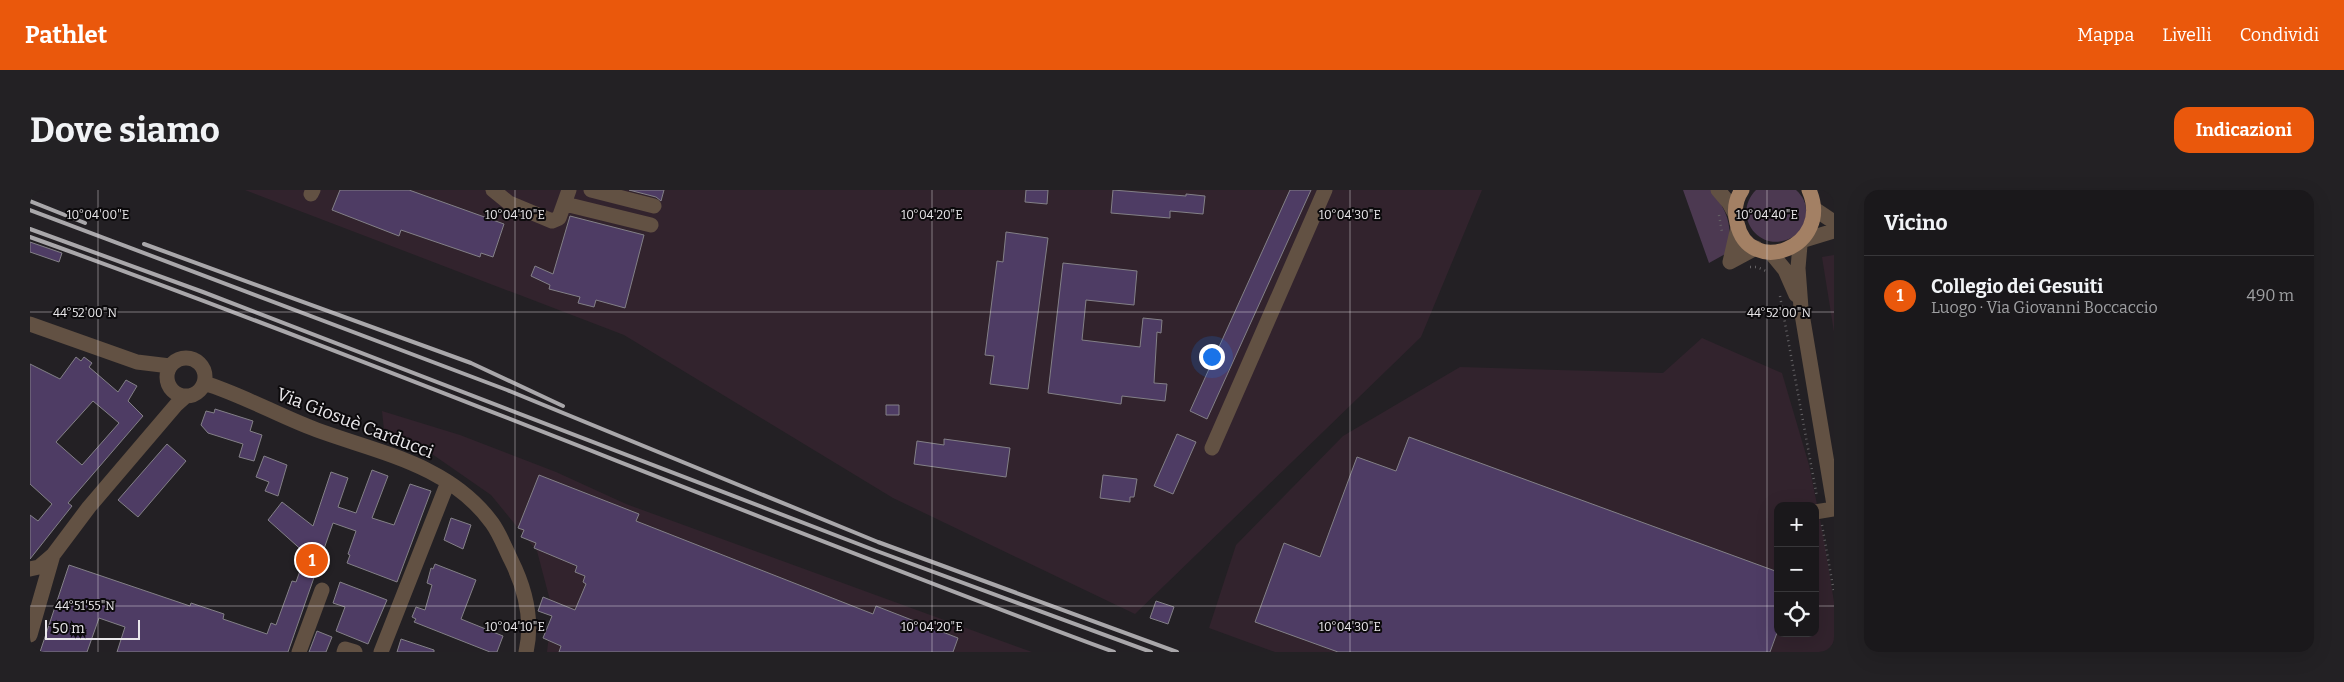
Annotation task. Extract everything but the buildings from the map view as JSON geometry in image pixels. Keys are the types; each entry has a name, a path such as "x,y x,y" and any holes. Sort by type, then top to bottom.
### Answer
{"main road":[{"path":"1742,190 1736,203 1736,221 1742,236 1763,250 1781,252 1802,242 1814,223 1815,197"}],"street":[{"path":"493,190 509,203 552,221 559,218 567,197 651,224"},
{"path":"591,190 654,206"},
{"path":"1212,448 1325,190"},
{"path":"1718,190 1730,203 1736,221 1730,262 1763,250 1785,270 1801,308"},
{"path":"1815,197 1834,222"},
{"path":"1834,231 1802,242 1798,268 1801,308 1834,504"},
{"path":"30,324 136,362 170,366"},
{"path":"30,569 39,567 53,555 89,507 176,405 186,396 197,393 204,383 205,372 192,359 180,359 170,366 168,384 175,393 186,396"},
{"name":"Via Giosuè Carducci","path":"204,383 317,430 426,468 448,482 474,503 492,524 521,580 529,618 526,652"},
{"path":"381,652 448,482"},
{"path":"30,634 53,555"},
{"path":"299,652 322,590"},
{"path":"344,652 345,649 355,652"}],"path":[{"path":"1715,208 1720,219 1722,235"},
{"path":"1730,262 1740,271 1757,267 1773,276"},
{"path":"1778,289 1786,320 1823,511 1834,592"}],"shaded area":[{"path":"245,190 1482,190 1421,337 1135,614 893,498 624,335"},
{"path":"1683,190 1712,190 1728,220 1729,243 1727,253 1709,263"},
{"path":"1756,190 1796,190 1802,196 1806,206 1806,218 1799,232 1794,237 1779,242 1769,241 1759,236 1752,229 1746,210 1749,200"},
{"path":"1834,255 1834,332 1822,257"},
{"path":"1702,338 1782,373 1809,465 1816,502 1774,502 1774,637 1819,637 1819,514 1834,602 1834,652 1275,652 1209,628 1236,545 1343,436 1460,367 1663,373"},
{"path":"382,411 460,435 556,472 626,504 1032,652 547,652 552,608 537,551 491,495 432,454 384,430"}],"railway":[{"path":"30,201 85,223"},
{"path":"30,210 507,390 878,542 1177,652"},
{"path":"30,229 203,292 874,550 1151,652"},
{"path":"30,237 302,338 843,549 1114,652"},
{"path":"144,244 471,363 563,406"}],"place":[{"name":"Collegio dei Gesuiti","path":"312,560"}]}
